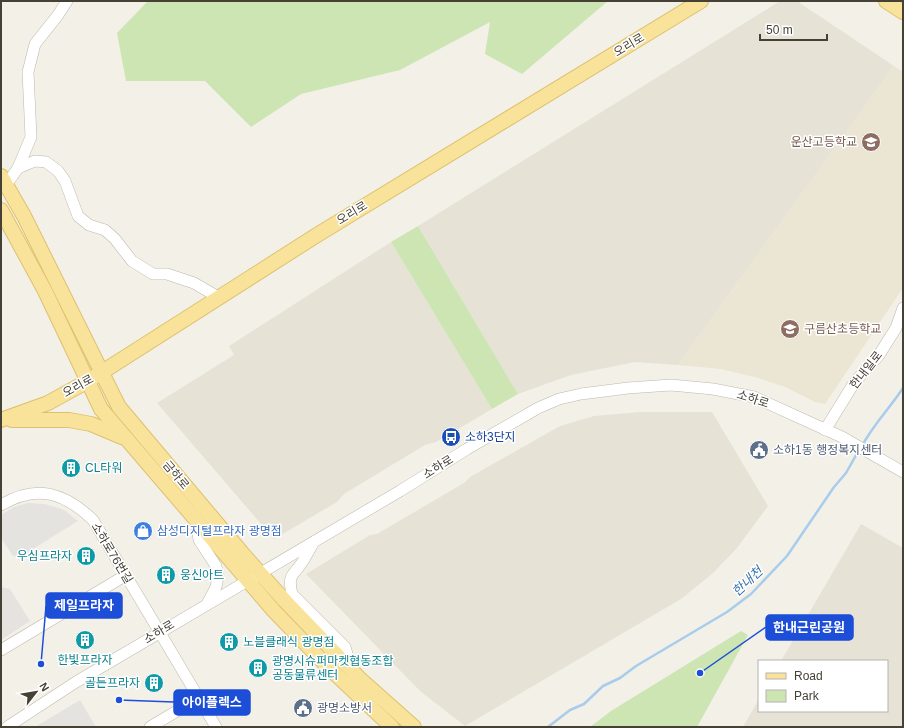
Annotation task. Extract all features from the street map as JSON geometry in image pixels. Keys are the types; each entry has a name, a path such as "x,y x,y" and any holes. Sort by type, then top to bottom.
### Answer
{"main road":[{"name":"오리로","path":"1,420 48,403 88,381 336,223 701,1"},
{"path":"886,1 903,12"},
{"name":"금하로","path":"4,180 24,216 119,407 260,573 352,671 392,709 414,727"},
{"name":"금하로","path":"1,210 45,291 101,409 274,611 330,669 392,727"},
{"path":"1,420 69,420 91,424 125,438"}],"street":[{"path":"18,168 31,137 28,72 35,44 67,1"},
{"path":"4,180 18,168 35,161 46,162 58,171 65,182 78,216 89,225 105,230 115,239 132,261 154,274 167,274 194,282 218,297"},
{"name":"한내일로","path":"825,430 854,383 879,355 896,328 903,308"},
{"name":"소하로","path":"7,727 76,682 247,580 538,408 559,399 581,394 628,388 671,385 713,389 754,397 842,438 903,472"},
{"name":"소하로76번길","path":"1,505 10,499 25,494 46,492 61,497 79,506 93,520 216,727"},
{"path":"196,521 199,540 216,566 218,577 216,586 207,604"},
{"path":"314,541 303,563 293,573 290,584 292,594 345,647 352,671"},
{"path":"1,650 126,575"},
{"path":"150,727 199,698"}],"shaded area":[{"path":"780,1 797,1 894,66 678,365 635,362 571,375 518,394 418,226"},
{"name":"구름산초등학교","path":"894,66 903,72 903,288 825,404 815,402 785,387 758,378 721,369 678,365"},
{"path":"391,242 492,409 436,442 425,445 344,494 337,502 274,539 157,403 234,355 229,346"},
{"path":"640,412 712,412 768,506 737,548 713,573 681,599 465,726 420,691 306,574 370,535 377,534 464,483 470,477 560,426 594,416"},
{"path":"28,503 45,504 64,510 78,521 20,557 13,556 1,538 1,515 14,507"},
{"path":"861,524 903,548 903,727 743,727 758,701 758,712 888,712 888,660 782,660"},
{"path":"1,587 10,589 30,621 1,640"},
{"path":"80,700 96,727 35,727"}],"green space":[{"path":"148,1 608,1 522,74 485,54 490,22 400,70 301,94 251,127 205,81 126,81 117,33"},
{"path":"418,226 518,394 492,409 391,242"},
{"path":"741,631 748,635 697,727 590,727 611,711"}],"waterway":[{"name":"한내천","path":"862,446 871,431 903,388"},
{"name":"한내천","path":"548,727 570,710 584,704 603,686 620,678 636,666 727,612 751,594 787,556 834,487 846,473 859,450"}],"place":[{"name":"운산고등학교","path":"871,142"},
{"name":"구름산초등학교","path":"790,329"},
{"name":"소하3단지","path":"451,437"},
{"name":"소하1동 행정복지센터","path":"759,450"},
{"name":"CL타워","path":"71,468"},
{"name":"삼성디지털프라자 광명점","path":"143,531"},
{"name":"우심프라자","path":"86,556"},
{"name":"웅신아트","path":"166,575"},
{"name":"한빛프라자","path":"85,640"},
{"name":"노블클래식 광명점","path":"229,642"},
{"name":"제일프라자","path":"41,664"},
{"name":"광명시슈퍼마켓협동조합 공동물류센터","path":"258,668"},
{"name":"한내근린공원","path":"700,673"},
{"name":"골든프라자","path":"154,683"},
{"name":"아이플렉스","path":"119,700"},
{"name":"광명소방서","path":"303,708"}]}
